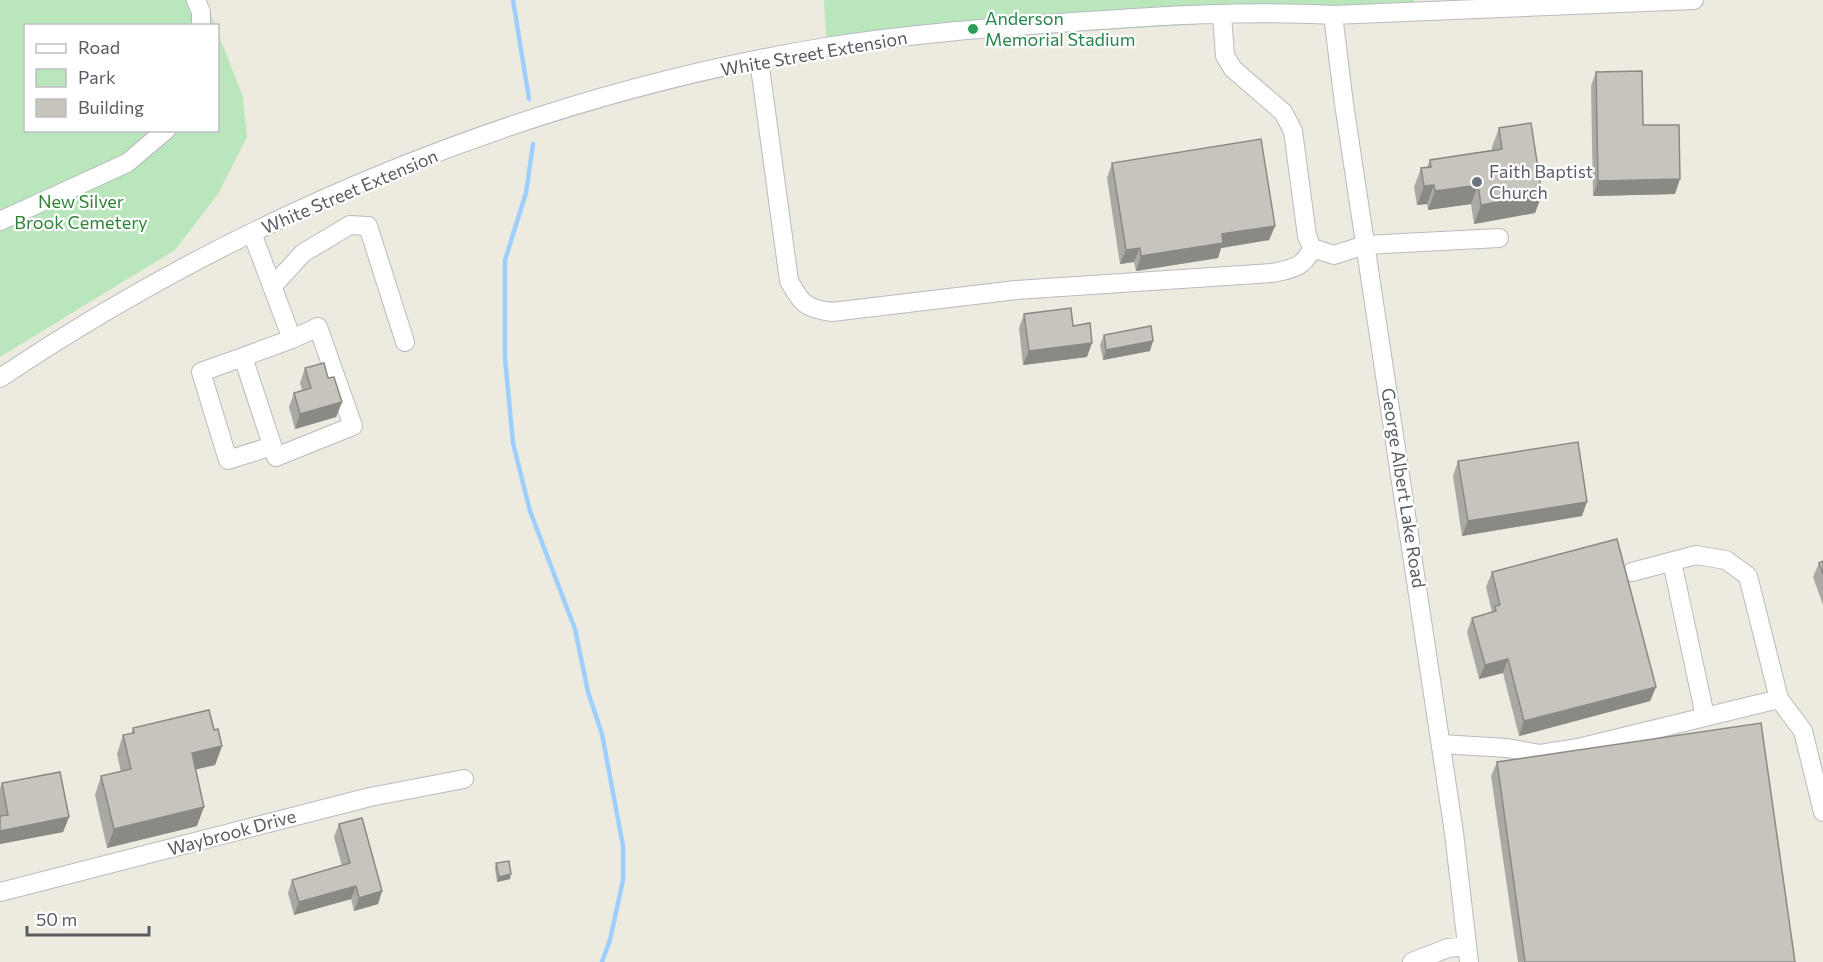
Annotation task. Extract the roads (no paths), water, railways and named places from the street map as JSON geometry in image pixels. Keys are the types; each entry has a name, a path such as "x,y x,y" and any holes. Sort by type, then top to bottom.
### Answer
{"street":[{"path":"196,0 201,12 201,24"},
{"name":"White Street Extension","path":"0,378 148,287 252,233 374,179 530,121 674,80 759,60 827,47 1175,9 1222,15 1294,13 1333,15 1366,7 1694,0"},
{"path":"759,60 789,281 799,300 814,309 832,312 1016,290 1272,273 1298,268 1308,259 1312,248 1307,236 1293,131 1283,112 1233,69 1225,56 1222,15"},
{"name":"George Albert Lake Road","path":"1333,15 1365,245 1441,744 1468,954"},
{"path":"0,221 127,163 164,132"},
{"path":"272,287 303,253 350,225 368,226 405,342"},
{"path":"252,233 292,339"},
{"path":"1312,248 1334,255 1365,245 1499,238"},
{"path":"243,357 276,457 353,426 318,327 292,339 201,372 228,460 272,446"},
{"path":"1632,572 1696,555 1726,560 1748,576 1779,699 1803,731 1823,813"},
{"path":"1672,562 1705,716"},
{"path":"1441,744 1508,748 1540,754 1578,748 1779,699"},
{"name":"Waybrook Drive","path":"0,892 370,797 464,779"},
{"path":"1412,962 1448,948 1468,954"}],"waterway":[{"path":"513,0 529,99"},
{"path":"533,144 526,193 505,260 505,358 513,443 530,511 575,629 588,692 602,734 623,846 623,880 610,940 602,962"}],"place":[{"name":"Anderson Memorial Stadium","path":"973,29"},
{"name":"Faith Baptist Church","path":"1477,182"}],"park label":[{"name":"New Silver Brook Cemetery","path":"81,212"}]}
